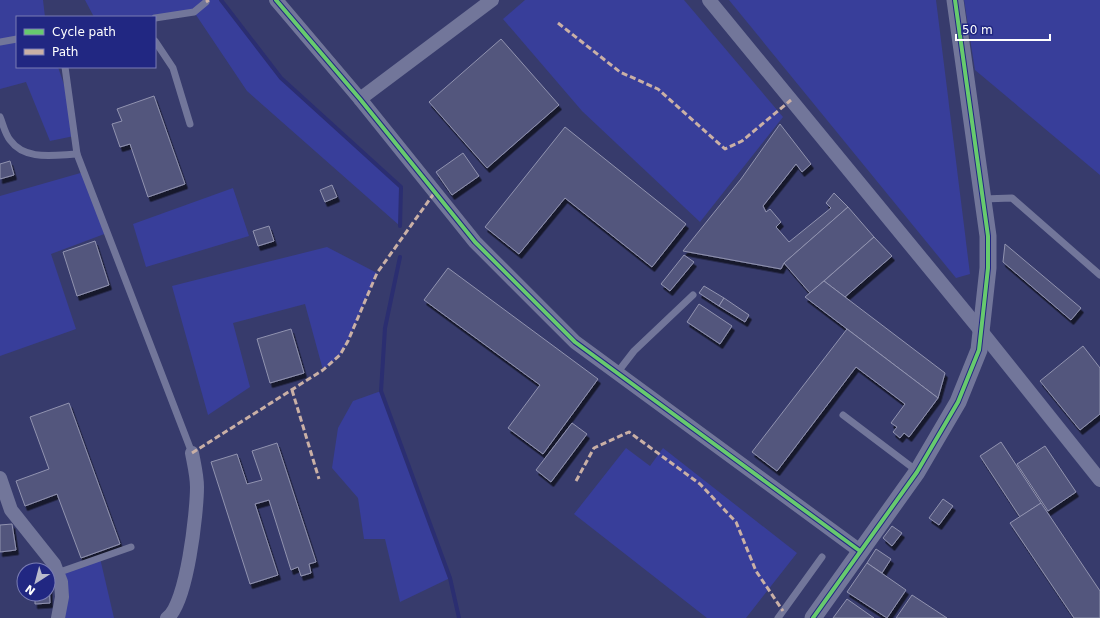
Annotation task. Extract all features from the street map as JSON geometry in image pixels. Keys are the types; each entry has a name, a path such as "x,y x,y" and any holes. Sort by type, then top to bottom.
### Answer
{"street":[{"path":"276,0 360,99 475,242 575,342 860,551"},
{"path":"360,99 492,0"},
{"path":"709,0 981,331 1100,480"},
{"path":"813,618 917,472 958,402 978,350 988,268 988,236 955,0"},
{"path":"167,618 171,615 178,599 186,573 196,523 197,484 192,453"},
{"path":"0,478 11,510 54,564 61,582 62,597 58,618"}],"lane":[{"path":"156,18 194,12 206,2"},
{"path":"0,42 16,39"},
{"path":"156,42 174,68 190,124"},
{"path":"65,68 77,154 192,453"},
{"path":"0,117 9,140 18,148 34,155 77,154"},
{"path":"983,199 1012,198 1100,275"},
{"path":"617,373 634,351 693,295"},
{"path":"843,414 917,472"},
{"path":"57,573 131,547"},
{"path":"778,618 822,557"}],"shaded area":[{"path":"0,0 43,0 45,16 16,16 16,68 58,68 69,99 74,136 50,141 26,82 0,89"},
{"path":"85,0 221,0 281,78 401,187 400,226 247,91 194,12 156,17 93,16"},
{"path":"525,0 684,0 783,117 700,222 582,111 503,19"},
{"path":"729,0 936,0 970,274 956,278"},
{"path":"964,0 1100,0 1100,175 975,70"},
{"path":"84,172 107,233 51,254 76,329 0,356 0,196"},
{"path":"233,188 249,236 146,267 133,224"},
{"path":"327,247 377,273 348,341 340,355 323,370 305,304 233,323 250,387 208,415 172,286"},
{"path":"381,391 450,578 400,602 385,539 364,539 358,498 332,468 338,428 353,401"},
{"path":"626,448 650,466 663,448 797,553 746,618 707,618 574,514"},
{"path":"100,558 114,618 58,618 57,573"}],"building":[{"path":"501,39 559,105 487,168 429,102"},
{"path":"154,96 185,184 148,197 130,144 120,147 112,124 122,121 117,109"},
{"path":"780,124 811,164 802,172 796,164 763,206 766,212 770,209 781,222 776,227 789,242 831,208 826,203 834,193 848,207 784,263 781,269 683,251 741,179"},
{"path":"565,127 686,224 652,267 565,198 519,254 485,227"},
{"path":"463,153 479,176 452,195 436,172"},
{"path":"10,161 14,175 0,179 0,164"},
{"path":"332,185 337,197 325,202 320,190"},
{"path":"848,207 874,237 810,293 784,263"},
{"path":"269,226 274,241 258,246 253,231"},
{"path":"874,237 892,256 845,297 824,281"},
{"path":"95,241 109,285 77,296 63,252"},
{"path":"1005,244 1081,308 1071,320 1003,262"},
{"path":"684,255 694,262 670,291 661,284"},
{"path":"448,268 598,379 543,454 508,428 540,385 424,300"},
{"path":"824,281 945,373 938,398 805,297"},
{"path":"704,286 724,298 719,306 699,293"},
{"path":"724,298 749,315 745,322 719,306"},
{"path":"699,304 732,326 720,344 687,322"},
{"path":"291,329 304,373 270,383 257,339"},
{"path":"847,329 938,398 909,437 904,433 900,438 893,432 897,427 891,423 905,404 856,367 777,471 752,452"},
{"path":"1083,346 1100,368 1100,414 1080,430 1040,381"},
{"path":"69,403 120,544 81,558 57,494 25,506 16,481 49,469 30,417"},
{"path":"572,423 587,434 551,482 536,470"},
{"path":"1001,442 1041,503 1020,517 980,456"},
{"path":"277,443 316,562 309,564 311,573 301,576 298,567 291,570 269,500 255,504 278,575 250,584 211,462 237,454 247,484 262,480 252,451"},
{"path":"1045,446 1076,492 1048,511 1017,464"},
{"path":"943,499 953,506 939,525 929,518"},
{"path":"1041,503 1100,591 1100,618 1074,618 1010,523"},
{"path":"12,524 16,550 0,552 0,525"},
{"path":"892,526 902,533 892,546 883,538"},
{"path":"876,549 891,559 882,573 867,563"},
{"path":"867,563 906,590 887,618 847,592"},
{"path":"912,595 947,618 896,618"},
{"path":"847,599 874,618 833,618"},
{"path":"35,602 50,602 50,603 35,604"}],"waterway":[{"path":"221,0 281,78 401,187 400,226"},
{"path":"400,257 385,328 381,391 450,578 459,618"}],"marked path":[{"path":"558,23 620,72 658,89 725,149 742,141 791,100"},
{"path":"192,453 323,370 340,355 348,341 377,273 435,192"},
{"path":"292,390 319,479"},
{"path":"576,481 594,448 629,432 700,484 736,522 756,571 783,611"}],"cycle path":[{"path":"276,0 360,99 475,242 575,342 860,551"},
{"path":"813,618 917,472 958,402 979,350 988,268 988,236 955,0"}]}
